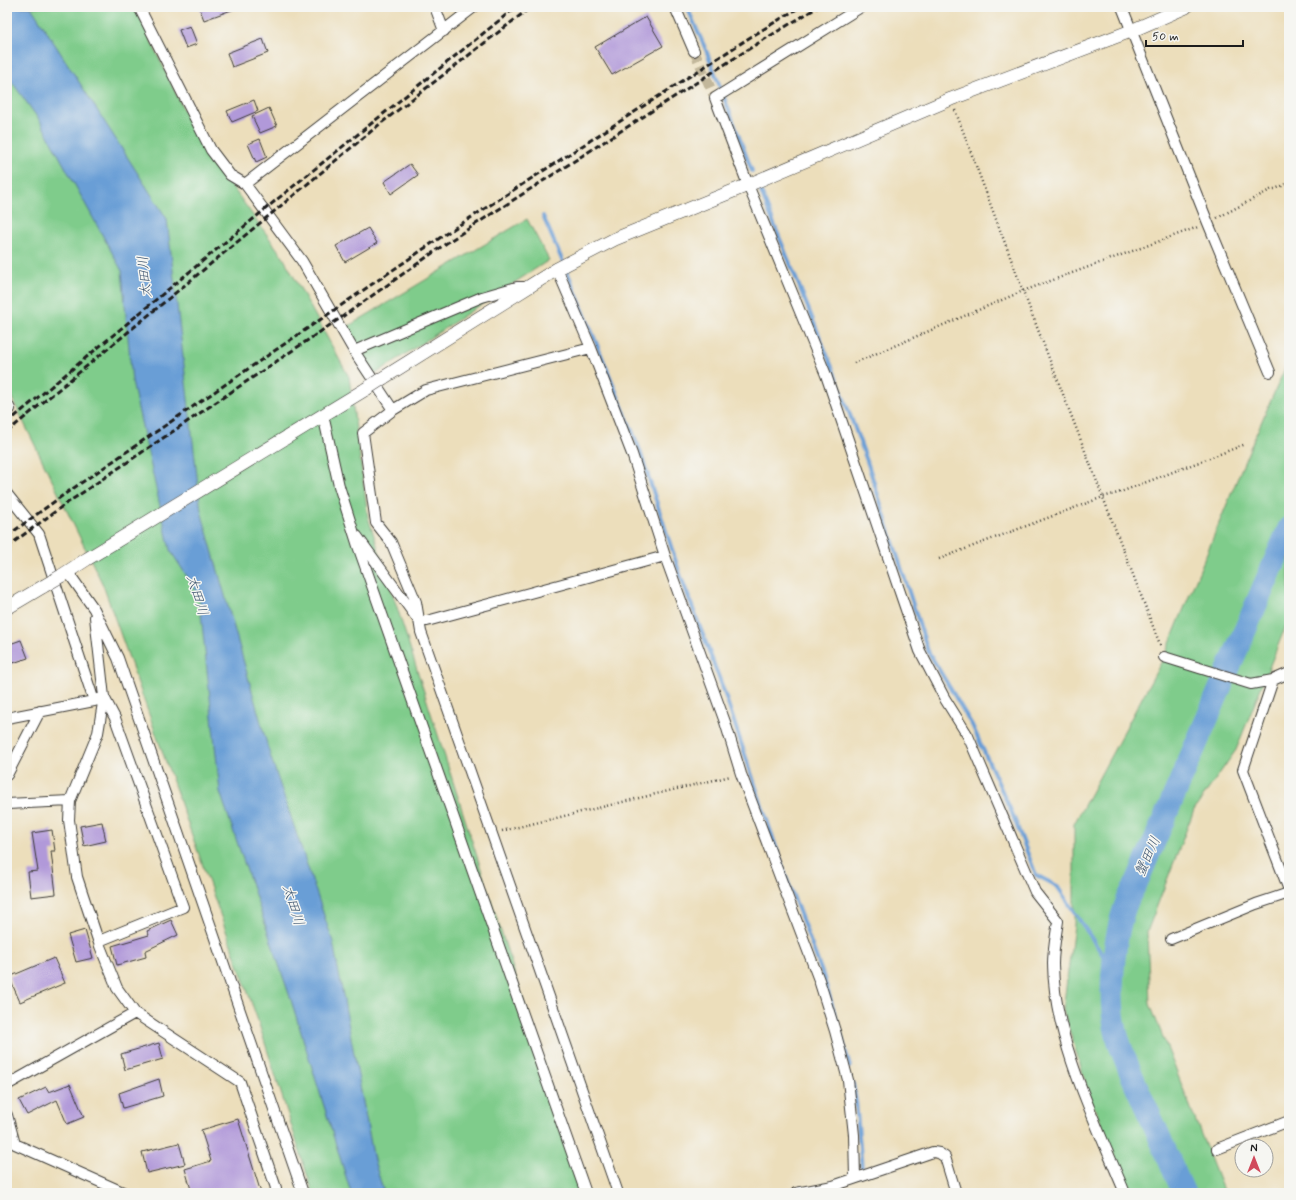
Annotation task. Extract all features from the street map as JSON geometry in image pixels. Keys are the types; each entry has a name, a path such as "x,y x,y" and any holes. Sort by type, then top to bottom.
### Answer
{"street":[{"path":"139,7 211,150 230,175 245,184 302,261 354,351 393,410"},
{"path":"435,7 444,31"},
{"path":"245,184 474,7"},
{"path":"675,7 694,52"},
{"path":"861,7 715,98 748,185 826,375 920,651 945,699 968,736 1035,892 1058,921 1053,963 1058,1015 1078,1079 1125,1193"},
{"path":"1122,7 1208,223 1270,372"},
{"path":"7,608 321,417 528,286 615,239 748,185 951,99 1131,31 1186,7"},
{"path":"557,269 591,348 632,454 665,556 706,668 741,774 819,980 835,1030 848,1080 854,1135 855,1178"},
{"path":"354,351 482,297 517,287 528,286"},
{"path":"591,348 426,390 393,410 363,433 376,523 391,542 416,602 421,632 618,1193"},
{"path":"321,417 339,486 353,531 586,1193"},
{"path":"7,494 40,534 99,699 115,718 183,907 99,941"},
{"path":"353,531 368,549 419,621 427,621 665,556"},
{"path":"65,574 94,609 118,658 303,1193"},
{"path":"94,609 99,699 98,733 70,801 69,820 77,877 117,988 134,1013 240,1082 276,1188 275,1193"},
{"path":"1164,657 1191,664 1251,684 1273,680 1289,673"},
{"path":"1273,680 1243,770 1289,890"},
{"path":"7,718 99,699"},
{"path":"7,775 40,711"},
{"path":"7,804 70,801"},
{"path":"1170,939 1256,904 1289,893"},
{"path":"7,1085 134,1013"},
{"path":"7,1115 15,1144 125,1193"},
{"path":"1217,1149 1289,1121"},
{"path":"796,1193 833,1186 933,1152 939,1152 945,1157 956,1193"}],"path":[{"path":"951,99 1023,291 1164,657"},
{"path":"854,363 1023,291 1208,223 1272,189 1289,183"},
{"path":"940,559 1103,497 1118,494 1246,444"},
{"path":"492,834 741,774"}],"green space":[{"path":"7,7 135,7 197,138 283,257 349,377 368,517 585,1193 313,1193 257,1018 103,585 7,388"},
{"path":"527,219 549,260 375,374 347,327"},
{"path":"1289,359 1289,618 1236,750 1194,810 1147,932 1150,1004 1224,1193 1130,1193 1091,1100 1063,1010 1074,925 1074,824 1164,657 1250,448"}],"water":[{"name":"太田川","path":"7,7 31,7 167,219 201,511 271,758 333,942 374,1160 384,1193 351,1193 291,1000 220,792 199,595 170,550 132,382 122,271 40,121 7,75"}],"building":[{"path":"199,7 237,7 237,8 204,20"},
{"path":"646,17 663,46 612,75 595,47"},
{"path":"190,26 197,44 186,48 179,30"},
{"path":"263,39 268,53 232,67 227,53"},
{"path":"254,100 258,111 232,122 227,111"},
{"path":"269,108 277,126 260,133 252,116"},
{"path":"260,139 267,157 256,162 248,144"},
{"path":"410,164 418,175 391,194 384,182"},
{"path":"368,228 377,243 345,262 336,246"},
{"path":"21,640 28,658 7,665 7,645"},
{"path":"102,822 106,841 84,846 80,826"},
{"path":"52,830 55,851 51,851 56,894 31,897 28,872 38,871 32,833"},
{"path":"171,920 178,935 145,951 146,957 117,965 112,946 149,935 147,931"},
{"path":"85,930 93,958 76,962 68,935"},
{"path":"54,958 65,983 20,1002 9,977"},
{"path":"159,1043 163,1059 125,1070 121,1054"},
{"path":"159,1079 163,1096 123,1108 119,1093"},
{"path":"70,1084 84,1117 67,1124 57,1100 27,1115 19,1100 46,1087 49,1092"},
{"path":"238,1119 261,1193 192,1193 185,1169 211,1161 201,1130"},
{"path":"179,1143 185,1164 147,1173 142,1152"}],"waterway":[{"path":"687,7 706,50 752,171"},
{"path":"761,192 836,377 867,461 928,651 972,725 1012,813 1036,875 1057,886 1114,972"},
{"path":"543,216 639,448 681,577 721,683 786,877 823,975 837,1021"},
{"name":"蟹田川","path":"1184,1193 1126,1062 1118,1039 1114,1022 1112,982 1117,938 1128,899 1136,884 1289,528"},
{"path":"840,1031 850,1067"},
{"path":"853,1084 862,1169 859,1176"}],"tunnel":[{"path":"694,51 715,98"}],"railway":[{"path":"7,423 275,201 516,7"},
{"path":"7,432 380,124 531,7"},
{"path":"7,536 62,496 447,233 749,38 800,7"},
{"path":"7,547 64,505 342,317 451,240 755,45 818,7"}]}
